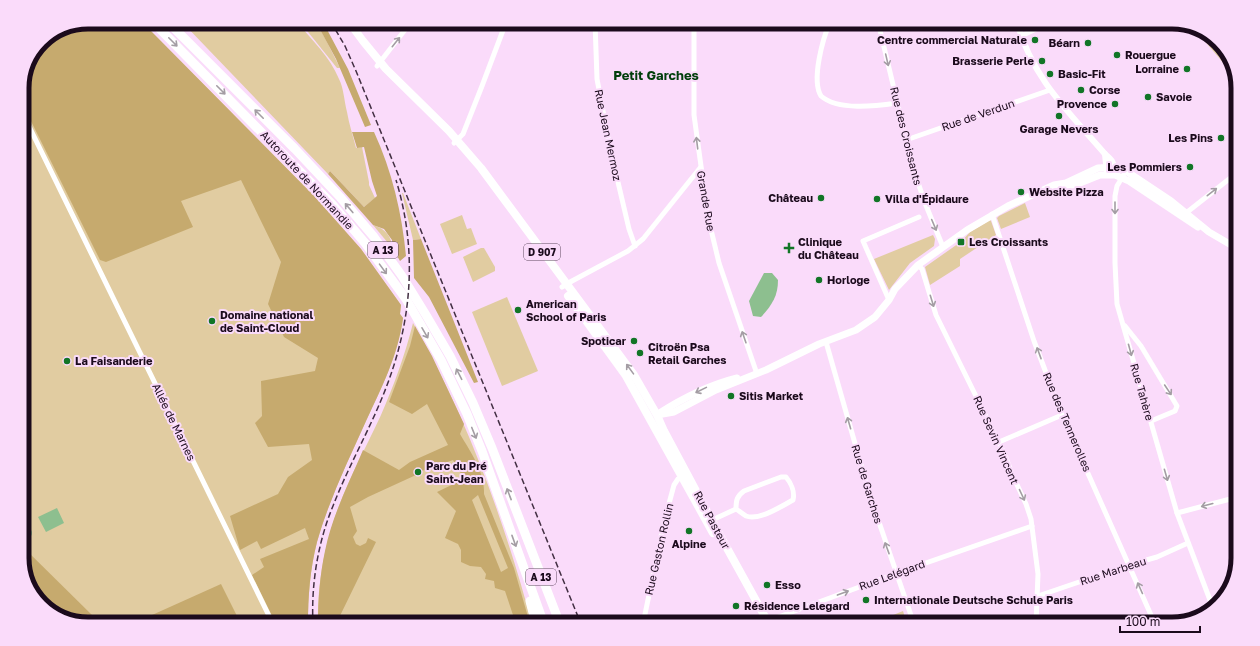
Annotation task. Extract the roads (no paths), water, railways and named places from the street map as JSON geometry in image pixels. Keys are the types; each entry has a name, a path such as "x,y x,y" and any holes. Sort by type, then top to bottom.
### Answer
{"highway":[{"name":"Autoroute de Normandie","path":"160,29 332,204 365,244 406,300 441,360 467,414 541,617"},
{"name":"Autoroute de Normandie","path":"175,29 295,149 340,197 374,237 402,276 450,356 473,403 557,617"},
{"path":"530,586 529,598 534,617"}],"main road":[{"name":"D 907","path":"353,29 378,64 456,141 481,168 564,286 634,390 654,416"},
{"path":"654,416 670,406 710,386 739,377 754,375 865,325 875,317 889,300 895,289 918,265 992,214 1050,188 1080,183 1111,170 1124,174 1171,201 1209,232"},
{"path":"1124,174 1199,228 1231,245"},
{"name":"D 907","path":"564,286 639,383 647,397 654,416"},
{"path":"639,383 634,390 647,397"},
{"name":"Rue Pasteur","path":"654,416 682,477 709,521"},
{"name":"Rue Pasteur","path":"654,416 664,431 709,521 762,617"}],"street":[{"path":"378,64 406,29"},
{"path":"456,141 463,134 474,107 500,29"},
{"name":"Rue Jean Mermoz","path":"595,29 597,79 612,155 629,229 635,246"},
{"name":"Grande Rue","path":"694,29 694,115 700,168 708,217 719,263 754,375"},
{"path":"828,29 818,64 818,88 821,96 846,106 897,103"},
{"name":"Rue des Croissants","path":"880,29 913,168 924,203 943,247"},
{"path":"1019,29 1031,60 1050,90 1112,161 1111,170"},
{"path":"1021,36 1036,29"},
{"name":"Rue de Verdun","path":"906,140 1050,90"},
{"name":"Allée de Marnes","path":"29,126 270,617"},
{"path":"564,286 635,246 700,168"},
{"name":"Rue Tahère","path":"1124,174 1117,186 1115,196 1117,304 1177,513 1211,602"},
{"path":"1186,213 1231,178"},
{"name":"Rue des Tennerolles","path":"992,214 1034,341 1062,415 1152,617"},
{"path":"889,300 863,241 919,218"},
{"name":"Rue Sevin Vincent","path":"918,265 922,269 936,315 944,333 998,442 1026,504 1032,526 1038,574 1036,617"},
{"path":"1123,324 1141,346 1175,400 1177,406 1175,411 1151,421"},
{"name":"Rue de Garches","path":"826,342 870,496 912,617"},
{"path":"998,442 1062,415"},
{"name":"Rue Gaston Rollin","path":"644,617 664,522 674,485 682,477"},
{"path":"781,477 786,477 789,481 794,495 793,500 771,512 757,516 747,516 736,509 736,500 744,491 781,477"},
{"path":"1177,513 1231,499"},
{"path":"709,521 736,509"},
{"name":"Rue Lelégard","path":"778,617 896,573 1032,526"},
{"name":"Rue Marbeau","path":"1038,596 1157,557 1188,543"}],"railway":[{"path":"335,29 345,46 356,71 578,617"},
{"path":"313,617 314,579 323,534 339,492 384,393 401,340 406,314 409,287 407,234 403,207 396,180"}],"place":[{"name":"Centre commercial Naturale","path":"1035,40"},
{"name":"Béarn","path":"1088,43"},
{"name":"Rouergue","path":"1117,55"},
{"name":"Brasserie Perle","path":"1042,61"},
{"name":"Lorraine","path":"1187,69"},
{"name":"Basic-Fit","path":"1050,74"},
{"name":"Corse","path":"1081,90"},
{"name":"Savoie","path":"1148,97"},
{"name":"Provence","path":"1115,104"},
{"name":"Garage Nevers","path":"1059,116"},
{"name":"Les Pins","path":"1221,138"},
{"name":"Les Pommiers","path":"1190,167"},
{"name":"Website Pizza","path":"1021,192"},
{"name":"Château","path":"821,198"},
{"name":"Villa d'Épidaure","path":"877,199"},
{"name":"Les Croissants","path":"961,242"},
{"name":"Clinique du Château","path":"789,248"},
{"name":"Horloge","path":"819,280"},
{"name":"American School of Paris","path":"518,310"},
{"name":"Domaine national de Saint-Cloud","path":"212,321"},
{"name":"Spoticar","path":"634,341"},
{"name":"Citroën Psa Retail Garches","path":"640,353"},
{"name":"La Faisanderie","path":"67,361"},
{"name":"Sitis Market","path":"731,396"},
{"name":"Parc du Pré Saint-Jean","path":"418,472"},
{"name":"Alpine","path":"689,531"},
{"name":"Esso","path":"767,585"},
{"name":"Internationale Deutsche Schule Paris","path":"866,600"},
{"name":"Résidence Lelegard","path":"736,606"}],"district":[{"name":"Petit Garches","path":"656,75"}]}
